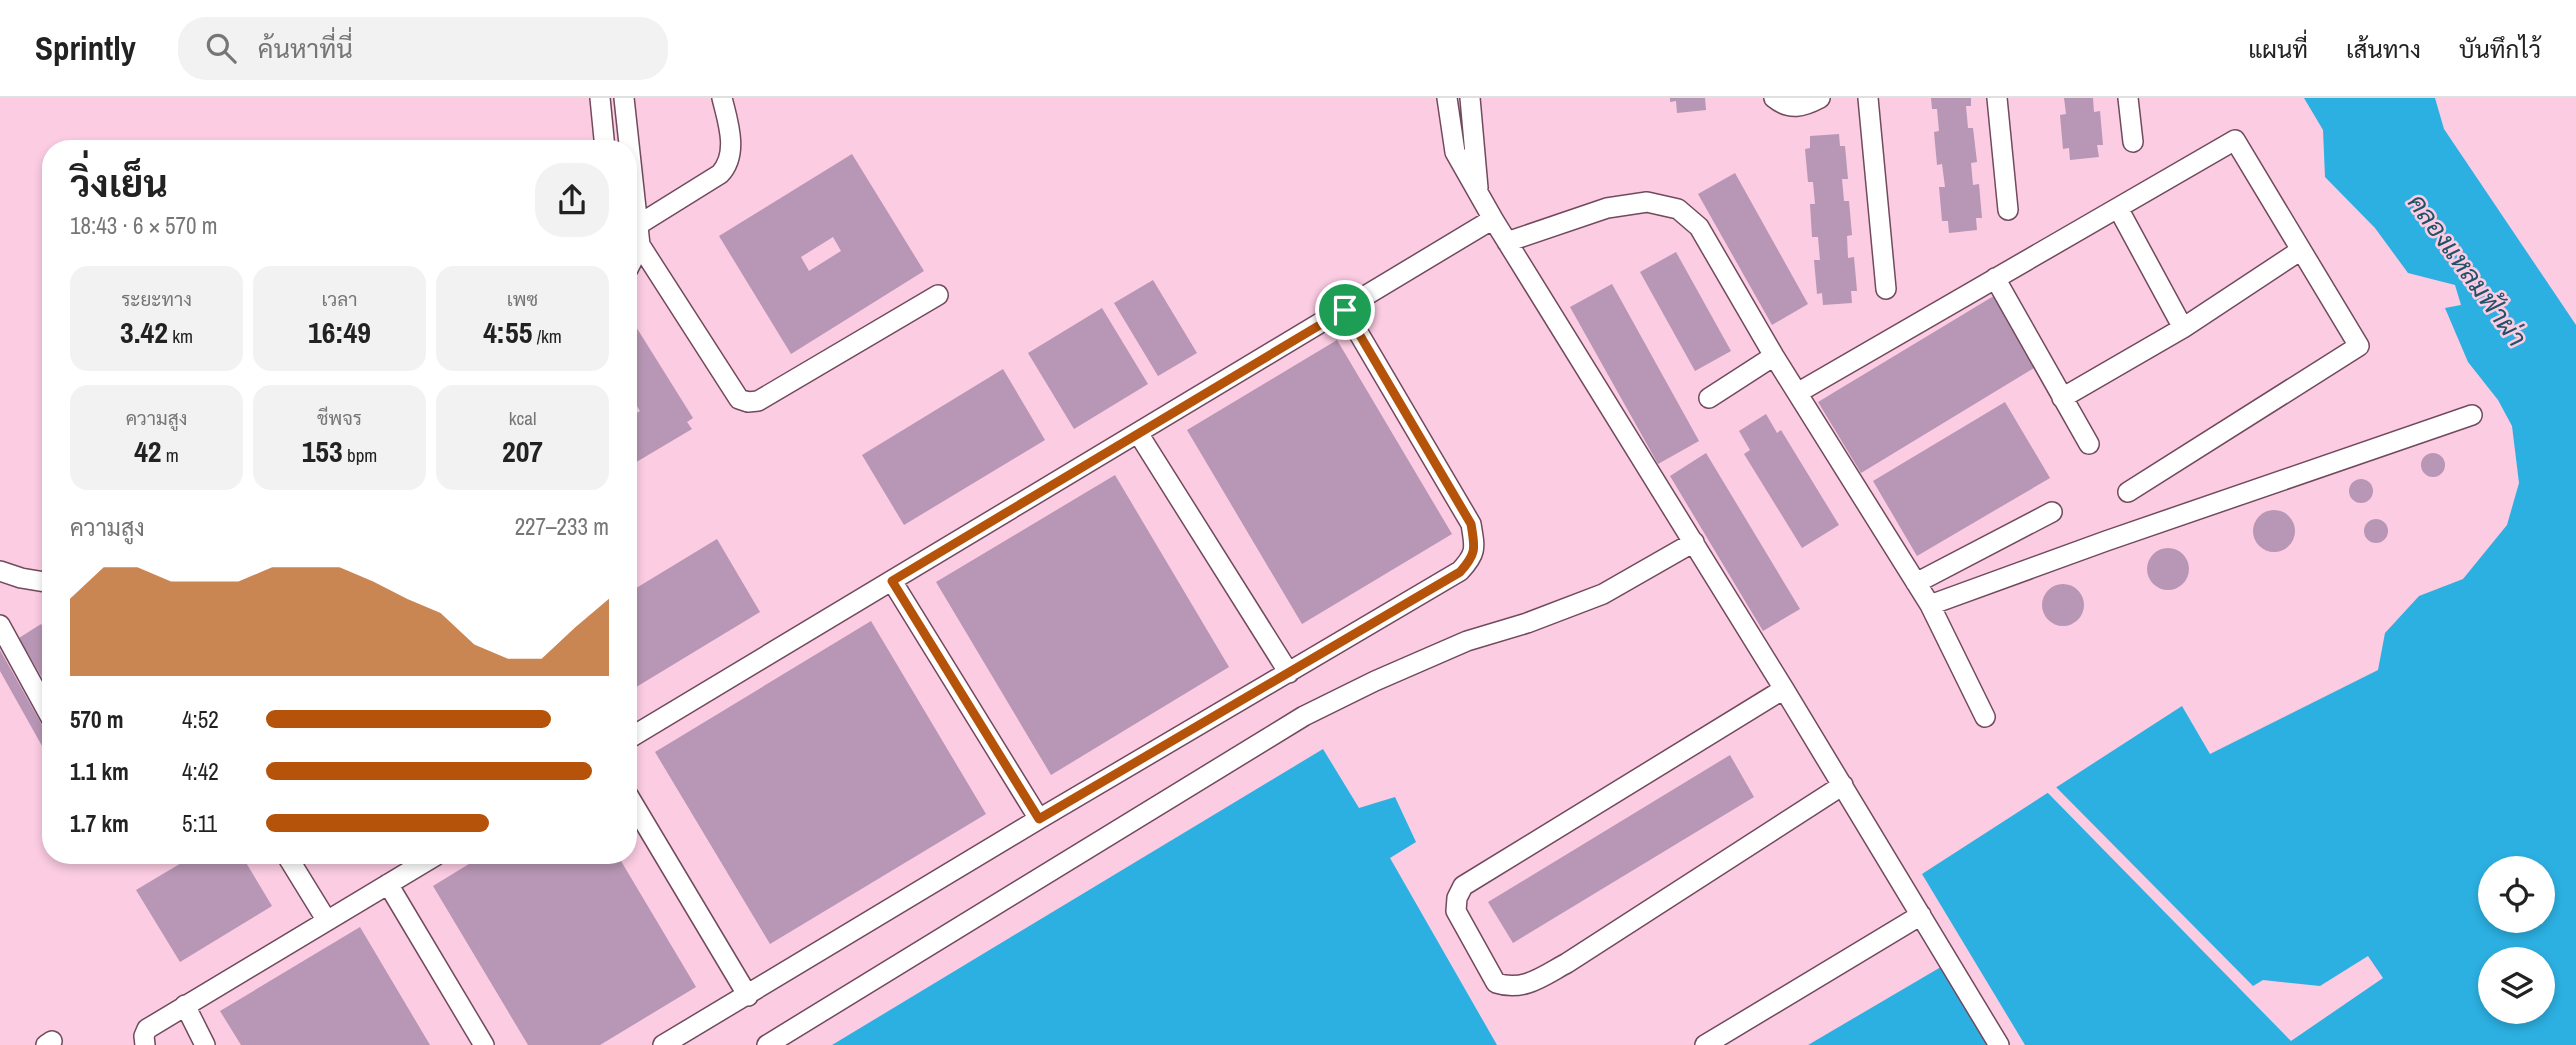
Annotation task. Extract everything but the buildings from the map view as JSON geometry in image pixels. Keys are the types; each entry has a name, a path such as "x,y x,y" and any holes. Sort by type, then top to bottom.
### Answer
{"lane":[{"path":"600,98 605,140"},
{"path":"624,98 629,140"},
{"path":"638,225 720,174 728,166 732,136 722,98"},
{"path":"1447,98 1455,152 1493,219 1843,785 1999,1045"},
{"path":"1470,98 1478,189"},
{"path":"1774,98 1788,107 1806,106 1820,98"},
{"path":"1868,98 1886,289"},
{"path":"1997,98 2008,210"},
{"path":"2128,98 2133,142"},
{"path":"1798,392 2235,140 2359,346 2128,492"},
{"path":"1507,242 1607,208 1647,202 1678,209 1699,227 1774,356 1930,606 1985,717"},
{"path":"2118,208 2183,328"},
{"path":"637,216 637,230"},
{"path":"637,734 1493,219"},
{"path":"637,249 739,399 748,402 758,401 938,296"},
{"path":"2062,398 2183,328 2301,250"},
{"path":"1995,278 2089,444"},
{"path":"663,1045 1039,819 1460,572 1472,558 1475,546 1471,524 1345,310"},
{"path":"1709,398 1774,356"},
{"path":"1930,606 2119,536 2472,415"},
{"path":"1138,433 1289,673"},
{"path":"1916,583 2052,512"},
{"path":"767,1045 1304,716 1375,681 1467,641 1527,624 1604,594 1694,542"},
{"path":"1,576 42,585"},
{"path":"892,581 1039,819"},
{"path":"0,625 42,702"},
{"path":"1784,689 1463,886 1457,898 1456,911 1496,983 1510,988 1524,987 1567,963 1843,785"},
{"path":"637,810 748,996"},
{"path":"292,864 327,921"},
{"path":"145,1045 144,1036 147,1029 422,864"},
{"path":"388,884 484,1045"},
{"path":"1705,1045 1921,915"},
{"path":"185,1006 205,1045"}],"water":[{"name":"คลองแหลมฟ้าผ่า","path":"2304,98 2435,98 2444,129 2576,325 2576,1045 2025,1045 1922,874 2182,706 2210,754 2378,670 2385,633 2419,596 2463,579 2507,525 2519,483 2512,426 2498,400 2468,362 2445,308 2461,305 2455,285 2408,273 2375,228 2325,177 2323,130"},
{"path":"1323,749 1359,808 1395,797 1416,842 1390,858 1497,1045 832,1045"},
{"path":"1946,964 1994,1045 1808,1045"}],"pier":[{"path":"2053,784 2253,986 2263,980 2320,986 2368,956 2383,978 2291,1041 2045,790"}],"route":[{"path":"1345,310 1471,524 1475,546 1472,558 1460,572 1039,819 892,581 1345,310"}]}
